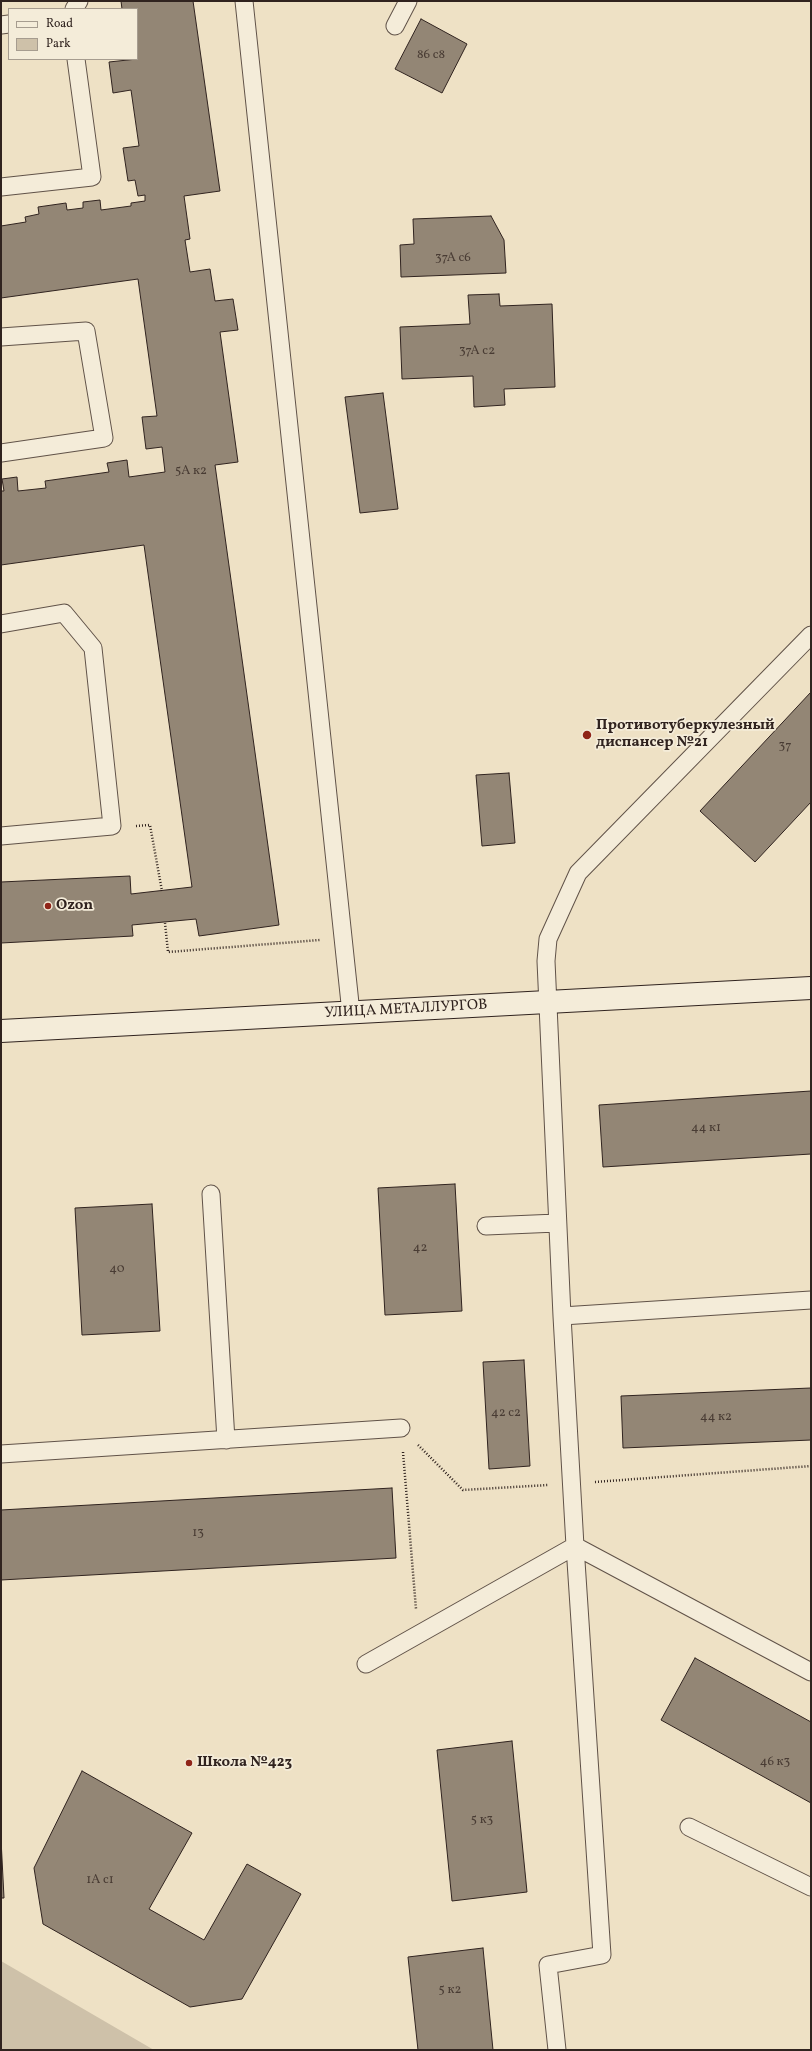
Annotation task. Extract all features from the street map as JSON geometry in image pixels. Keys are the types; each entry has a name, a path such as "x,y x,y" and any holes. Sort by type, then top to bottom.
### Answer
{"street":[{"name":"УЛИЦА МЕТАЛЛУРГОВ","path":"1,1031 811,988"}],"lane":[{"path":"244,1 351,1013"},
{"path":"395,26 408,1"},
{"path":"1,187 92,177 76,60"},
{"path":"1,337 86,331 104,438 1,453"},
{"path":"1,624 64,613 93,648 112,826 1,836"},
{"path":"557,2050 548,1965 602,1955 575,1546 557,1223 546,1002 546,961 548,939 578,873 811,635"},
{"path":"211,1194 226,1440"},
{"path":"486,1226 557,1223"},
{"path":"562,1316 811,1300"},
{"path":"1,1454 401,1428"},
{"path":"366,1664 575,1546"},
{"path":"575,1546 811,1672"},
{"path":"689,1827 811,1887"}],"path":[{"path":"112,826 150,825 162,891"},
{"path":"165,923 168,952 343,938"},
{"path":"401,1428 418,1635"}],"green space":[{"path":"1,1961 154,2050 1,2050"}],"building":[{"path":"121,1 193,1 220,191 184,196 190,239 185,240 190,272 210,269 215,301 233,299 238,330 220,332 238,462 215,465 279,925 199,936 196,919 132,925 133,936 1,943 1,882 130,876 131,894 192,887 144,545 1,565 1,491 4,491 2,479 17,477 18,491 46,488 45,481 109,472 107,463 127,460 129,477 165,472 162,447 146,449 142,417 157,416 138,279 1,298 1,226 26,222 25,217 39,214 38,207 66,203 67,210 83,208 83,202 100,200 101,210 131,206 131,203 145,201 145,195 138,196 135,180 128,181 123,148 139,146 131,90 113,93 109,62 138,60 138,8 122,8"},
{"path":"421,19 467,44 442,93 395,69"},
{"path":"491,216 504,240 506,273 401,277 400,245 414,244 413,219"},
{"path":"499,294 500,306 552,304 555,387 504,389 505,405 474,407 473,376 402,379 400,327 470,324 468,295"},
{"path":"383,393 398,509 360,513 345,397"},
{"path":"811,692 811,802 755,862 700,811"},
{"path":"509,773 515,843 482,846 476,775"},
{"path":"811,1091 811,1154 603,1167 599,1105"},
{"path":"455,1184 462,1311 385,1315 378,1188"},
{"path":"152,1204 160,1331 82,1335 75,1208"},
{"path":"524,1360 530,1466 489,1469 483,1362"},
{"path":"811,1388 811,1440 623,1448 621,1396"},
{"path":"392,1488 396,1558 1,1580 1,1510"},
{"path":"695,1658 811,1722 811,1803 661,1720"},
{"path":"512,1741 527,1892 452,1901 437,1750"},
{"path":"82,1771 192,1833 149,1909 204,1940 247,1864 301,1894 242,1999 190,2007 43,1924 34,1868"},
{"path":"1,1839 4,1898 1,1898"},
{"path":"483,1948 493,2050 418,2050 408,1957"}],"place":[{"name":"Противотуберкулезный диспансер №21","path":"587,735"},
{"name":"Ozon","path":"48,906"},
{"name":"Школа №423","path":"189,1763"}]}
